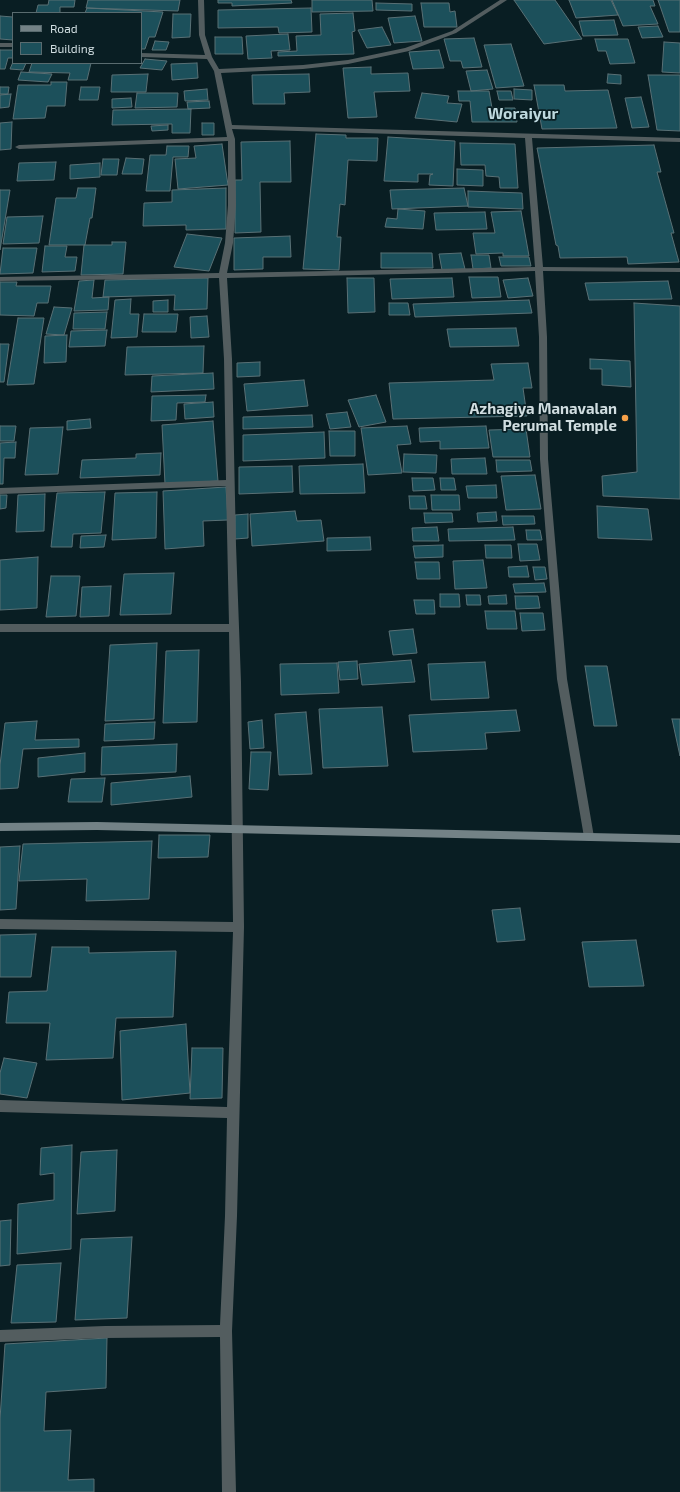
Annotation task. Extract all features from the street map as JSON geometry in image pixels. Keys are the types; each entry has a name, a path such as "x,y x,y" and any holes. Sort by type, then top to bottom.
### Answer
{"street":[{"path":"201,0 202,35 209,57 217,71 231,139 232,205 229,243 223,275 228,359 240,926 232,1113 231,1216 226,1331 229,1492"},
{"path":"217,71 302,67 348,62 407,50 454,32 504,0"},
{"path":"0,44 12,45"},
{"path":"142,55 209,57"},
{"path":"229,127 528,137 680,140"},
{"path":"528,137 543,337 544,459 562,679 589,837"},
{"path":"19,147 231,139"},
{"path":"0,279 72,279 539,269 680,270"},
{"path":"0,491 230,483"},
{"path":"0,628 234,628"},
{"path":"0,827 97,826 680,840"},
{"path":"0,924 240,926"},
{"path":"0,1106 232,1113"},
{"path":"0,1336 106,1332 226,1331"}],"building":[{"path":"49,0 75,0 74,7 60,7 60,12 36,12 38,5 48,5"},
{"path":"88,0 180,0 178,11 86,8"},
{"path":"218,0 291,0 292,3 232,6 232,3 218,3"},
{"path":"312,0 372,0 373,11 312,12"},
{"path":"514,0 555,0 582,39 544,44"},
{"path":"569,0 611,0 618,15 576,18"},
{"path":"612,0 653,0 655,6 650,6 658,24 623,26"},
{"path":"658,0 680,0 680,32 669,32"},
{"path":"376,3 412,4 412,11 376,10"},
{"path":"421,3 449,3 450,12 455,11 457,27 424,27"},
{"path":"87,8 163,12 155,37 149,37 145,49 142,49 142,12 85,12"},
{"path":"311,8 312,32 279,33 278,27 218,28 218,10"},
{"path":"353,13 355,31 352,32 354,54 278,56 278,52 297,51 296,36 321,35 320,14"},
{"path":"173,14 191,14 190,37 172,38"},
{"path":"0,16 12,17 12,40 0,39"},
{"path":"415,16 422,41 394,43 388,18"},
{"path":"614,20 618,35 583,36 579,21"},
{"path":"658,26 663,37 642,38 638,27"},
{"path":"382,27 391,45 367,48 358,30"},
{"path":"288,34 290,50 271,51 272,58 248,59 246,36"},
{"path":"215,37 242,37 243,54 215,54"},
{"path":"474,38 482,67 463,68 461,61 450,61 444,39"},
{"path":"595,39 628,39 635,63 610,64 606,51 598,51"},
{"path":"155,41 169,42 166,50 152,50"},
{"path":"664,42 680,43 680,73 662,72"},
{"path":"511,44 524,86 496,88 484,45"},
{"path":"0,50 12,50 12,58 8,58 5,69 0,69"},
{"path":"439,50 444,68 413,69 409,52"},
{"path":"145,59 167,61 162,70 140,68"},
{"path":"197,63 198,78 172,80 171,64"},
{"path":"12,64 26,64 23,70 10,69"},
{"path":"32,64 91,64 87,80 68,80 70,73 29,72"},
{"path":"371,67 371,74 408,73 410,91 374,92 377,117 348,118 343,68"},
{"path":"487,70 493,89 471,91 466,71"},
{"path":"21,72 52,74 48,82 18,80"},
{"path":"148,74 146,92 111,92 112,75"},
{"path":"309,74 310,92 284,93 285,104 253,104 252,75"},
{"path":"608,74 621,75 621,84 607,83"},
{"path":"648,75 680,75 680,131 657,130"},
{"path":"51,82 67,82 65,106 47,106 45,118 13,119 18,85 51,85"},
{"path":"534,85 564,85 565,91 608,90 617,128 542,129"},
{"path":"0,87 9,87 8,94 0,94"},
{"path":"81,87 100,87 98,100 79,100"},
{"path":"207,89 208,100 185,101 184,91"},
{"path":"514,89 532,90 532,100 514,99"},
{"path":"458,91 489,91 492,108 515,108 517,122 472,122 470,101 459,101"},
{"path":"497,91 511,91 513,100 499,100"},
{"path":"137,93 178,93 177,107 135,108"},
{"path":"422,93 449,96 447,103 462,104 457,122 415,118"},
{"path":"11,94 9,107 0,108 0,95"},
{"path":"641,97 649,127 632,128 625,98"},
{"path":"131,98 132,107 112,108 112,99"},
{"path":"209,101 210,108 188,109 187,102"},
{"path":"191,109 190,133 172,133 172,124 112,125 113,110"},
{"path":"12,122 11,149 0,150 0,123"},
{"path":"202,123 214,123 214,135 202,135"},
{"path":"168,125 168,130 152,131 151,126"},
{"path":"316,134 346,135 346,138 378,138 377,161 348,160 345,205 340,204 337,237 341,237 339,270 303,269"},
{"path":"388,137 455,141 453,186 429,185 430,175 433,174 418,174 418,182 384,181"},
{"path":"290,141 291,182 260,182 261,232 235,233 235,180 242,180 241,142"},
{"path":"460,143 515,144 518,188 500,188 499,177 486,176 485,165 461,165"},
{"path":"222,144 228,185 178,189 175,159 196,158 194,146"},
{"path":"654,145 661,172 657,172 674,233 671,233 679,262 628,264 627,257 560,258 558,246 556,245 537,148"},
{"path":"167,146 189,146 188,157 173,157 170,191 146,191 150,155 166,155"},
{"path":"126,158 144,159 142,174 122,174"},
{"path":"103,159 119,159 117,175 101,175"},
{"path":"56,162 54,180 17,181 19,163"},
{"path":"100,163 100,177 70,179 70,165"},
{"path":"457,169 483,170 483,186 457,185"},
{"path":"78,188 96,188 92,218 90,218 85,245 49,245 56,198 76,198"},
{"path":"226,188 226,229 186,230 186,225 143,226 144,203 172,202 172,190"},
{"path":"464,188 468,206 392,209 390,190"},
{"path":"0,190 10,190 0,250"},
{"path":"468,191 522,193 523,209 468,207"},
{"path":"398,209 425,211 423,229 385,227 387,218 397,219"},
{"path":"521,211 529,256 503,256 503,253 476,254 473,233 495,233 491,212"},
{"path":"485,212 487,229 436,230 434,213"},
{"path":"43,216 39,243 3,244 7,217"},
{"path":"187,234 222,238 209,271 174,267"},
{"path":"290,236 291,257 263,257 263,269 234,270 234,238"},
{"path":"112,242 126,242 123,274 81,275 84,245 112,245"},
{"path":"45,246 67,246 65,257 77,257 75,271 42,272"},
{"path":"3,248 37,248 33,273 0,274"},
{"path":"381,253 432,253 433,268 381,268"},
{"path":"461,253 465,269 442,270 439,254"},
{"path":"471,255 489,255 491,268 473,269"},
{"path":"499,257 529,257 531,266 501,266"},
{"path":"469,277 498,277 501,297 472,298"},
{"path":"208,278 207,309 174,310 175,295 103,297 105,280"},
{"path":"347,278 374,278 375,312 348,313"},
{"path":"452,278 454,297 392,299 390,279"},
{"path":"528,278 533,296 508,298 503,280"},
{"path":"94,280 92,298 109,297 108,310 74,311 79,281"},
{"path":"668,281 672,299 589,300 585,283"},
{"path":"0,282 17,282 16,286 51,286 48,303 37,303 34,316 0,315"},
{"path":"131,299 130,314 139,314 137,337 111,338 115,300"},
{"path":"168,300 168,312 153,312 153,301"},
{"path":"529,300 532,313 415,317 413,304"},
{"path":"389,303 408,303 410,315 389,315"},
{"path":"634,303 680,306 680,499 603,496 602,476 637,472"},
{"path":"54,307 72,308 64,335 46,334"},
{"path":"107,312 105,329 73,329 74,313"},
{"path":"144,314 178,314 176,332 142,332"},
{"path":"207,316 209,337 191,338 190,317"},
{"path":"18,318 44,318 34,384 7,385"},
{"path":"516,328 519,346 450,347 447,329"},
{"path":"107,330 105,346 69,347 71,331"},
{"path":"67,335 66,362 44,363 45,336"},
{"path":"0,344 9,344 4,382 0,382"},
{"path":"204,346 203,373 125,375 127,347"},
{"path":"590,359 630,361 631,387 602,385 602,369 590,369"},
{"path":"260,362 260,376 237,377 237,363"},
{"path":"528,363 532,388 523,388 527,416 393,419 389,383 494,380 491,364"},
{"path":"213,373 214,389 151,392 152,376"},
{"path":"304,380 308,406 247,411 244,384"},
{"path":"206,395 205,402 177,403 176,420 151,421 152,396"},
{"path":"376,395 386,422 359,427 348,400"},
{"path":"213,402 214,417 185,419 184,404"},
{"path":"347,412 351,427 330,429 326,414"},
{"path":"312,415 313,427 243,429 243,417"},
{"path":"90,419 91,428 67,430 67,421"},
{"path":"213,421 218,481 165,484 162,425"},
{"path":"0,426 16,426 14,441 0,441"},
{"path":"407,426 411,444 397,445 402,473 368,475 361,428"},
{"path":"486,426 489,448 440,449 440,441 420,442 419,428"},
{"path":"63,427 58,474 25,475 30,428"},
{"path":"526,429 530,457 493,457 489,430"},
{"path":"329,431 355,431 355,456 330,456"},
{"path":"324,432 325,458 243,461 243,435"},
{"path":"16,442 15,458 4,458 3,484 0,484 0,443"},
{"path":"161,453 160,475 80,478 82,460 136,458 136,454"},
{"path":"404,454 437,455 436,473 403,472"},
{"path":"485,458 487,474 452,474 451,459"},
{"path":"496,460 530,460 532,471 497,472"},
{"path":"363,464 365,493 300,494 299,466"},
{"path":"292,466 293,492 239,494 239,467"},
{"path":"535,475 541,509 506,510 501,476"},
{"path":"412,478 433,478 435,490 413,491"},
{"path":"440,478 454,478 456,490 441,490"},
{"path":"496,485 497,498 468,498 466,486"},
{"path":"226,487 228,520 203,521 204,546 165,549 163,491"},
{"path":"105,492 101,533 73,534 72,547 51,547 57,493"},
{"path":"157,492 156,538 112,540 115,493"},
{"path":"45,494 44,531 16,532 18,495"},
{"path":"0,495 7,495 6,508 0,509"},
{"path":"431,495 459,495 460,510 432,510"},
{"path":"409,496 425,496 427,509 410,509"},
{"path":"597,506 648,509 652,540 598,538"},
{"path":"295,511 297,521 321,520 324,541 252,546 250,514"},
{"path":"496,512 497,521 478,522 477,513"},
{"path":"424,513 452,513 453,522 425,523"},
{"path":"248,514 248,538 235,539 235,515"},
{"path":"502,516 534,516 535,524 503,525"},
{"path":"437,527 439,541 413,541 412,528"},
{"path":"513,527 515,540 449,541 448,529"},
{"path":"526,530 540,530 542,540 527,540"},
{"path":"106,535 104,547 80,548 81,536"},
{"path":"370,537 371,550 327,551 327,538"},
{"path":"518,544 537,544 540,560 520,561"},
{"path":"443,545 443,557 415,558 413,546"},
{"path":"485,545 511,545 512,558 486,558"},
{"path":"38,557 37,608 0,610 0,560"},
{"path":"483,560 487,588 455,589 453,561"},
{"path":"415,562 439,562 440,579 417,579"},
{"path":"527,566 529,577 509,577 508,567"},
{"path":"533,567 545,567 547,579 535,580"},
{"path":"174,573 171,614 120,615 124,574"},
{"path":"51,576 80,576 76,616 46,617"},
{"path":"544,583 546,592 515,593 513,584"},
{"path":"111,586 109,616 80,617 82,587"},
{"path":"440,594 459,594 460,607 440,607"},
{"path":"466,595 480,595 481,605 467,605"},
{"path":"506,595 507,604 489,604 488,596"},
{"path":"515,596 538,596 540,608 516,609"},
{"path":"414,600 434,600 435,614 416,614"},
{"path":"485,611 515,611 517,629 487,629"},
{"path":"520,613 543,613 545,630 522,631"},
{"path":"413,629 417,653 393,655 389,631"},
{"path":"157,643 154,719 105,721 110,645"},
{"path":"199,650 197,722 163,723 166,651"},
{"path":"411,660 415,682 362,685 359,664"},
{"path":"357,661 358,679 340,680 338,662"},
{"path":"485,662 489,698 431,700 428,664"},
{"path":"337,663 339,693 281,695 280,664"},
{"path":"585,666 607,666 617,726 594,726"},
{"path":"382,707 388,766 323,768 319,709"},
{"path":"516,710 520,731 485,733 487,749 413,752 409,715"},
{"path":"306,712 312,774 279,775 275,714"},
{"path":"672,719 680,719 680,756"},
{"path":"262,720 264,748 250,749 248,722"},
{"path":"37,721 35,740 79,739 79,747 23,749 18,788 0,789 0,765 5,723"},
{"path":"155,722 154,739 104,741 105,724"},
{"path":"177,744 176,772 101,775 102,747"},
{"path":"251,752 271,752 268,790 249,789"},
{"path":"85,753 85,772 38,777 38,758"},
{"path":"190,776 192,797 111,805 111,783"},
{"path":"105,778 102,802 68,802 71,779"},
{"path":"159,835 210,835 208,857 158,858"},
{"path":"152,841 149,899 86,901 87,879 19,881 23,844"},
{"path":"20,846 16,909 0,910 0,847"},
{"path":"520,908 525,940 497,942 492,910"},
{"path":"36,934 31,977 0,977 0,935"},
{"path":"636,940 644,986 589,987 582,942"},
{"path":"52,947 89,947 89,953 176,951 173,1017 116,1018 113,1058 46,1060 50,1023 6,1023 9,992 47,991"},
{"path":"186,1024 190,1093 122,1100 120,1031"},
{"path":"192,1048 223,1048 222,1098 190,1099"},
{"path":"4,1058 37,1063 27,1098 0,1094 0,1073"},
{"path":"72,1145 71,1249 17,1254 18,1204 54,1200 54,1173 40,1175 41,1148"},
{"path":"117,1150 115,1211 77,1214 81,1152"},
{"path":"11,1220 10,1265 0,1266 0,1221"},
{"path":"132,1237 127,1318 75,1320 81,1239"},
{"path":"61,1263 56,1322 11,1323 17,1265"},
{"path":"107,1338 106,1388 46,1392 44,1431 71,1430 68,1480 94,1479 94,1492 0,1492 0,1419 5,1344"}],"place":[{"name":"Azhagiya Manavalan Perumal Temple","path":"625,418"}],"district":[{"name":"Woraiyur","path":"523,114"}]}
